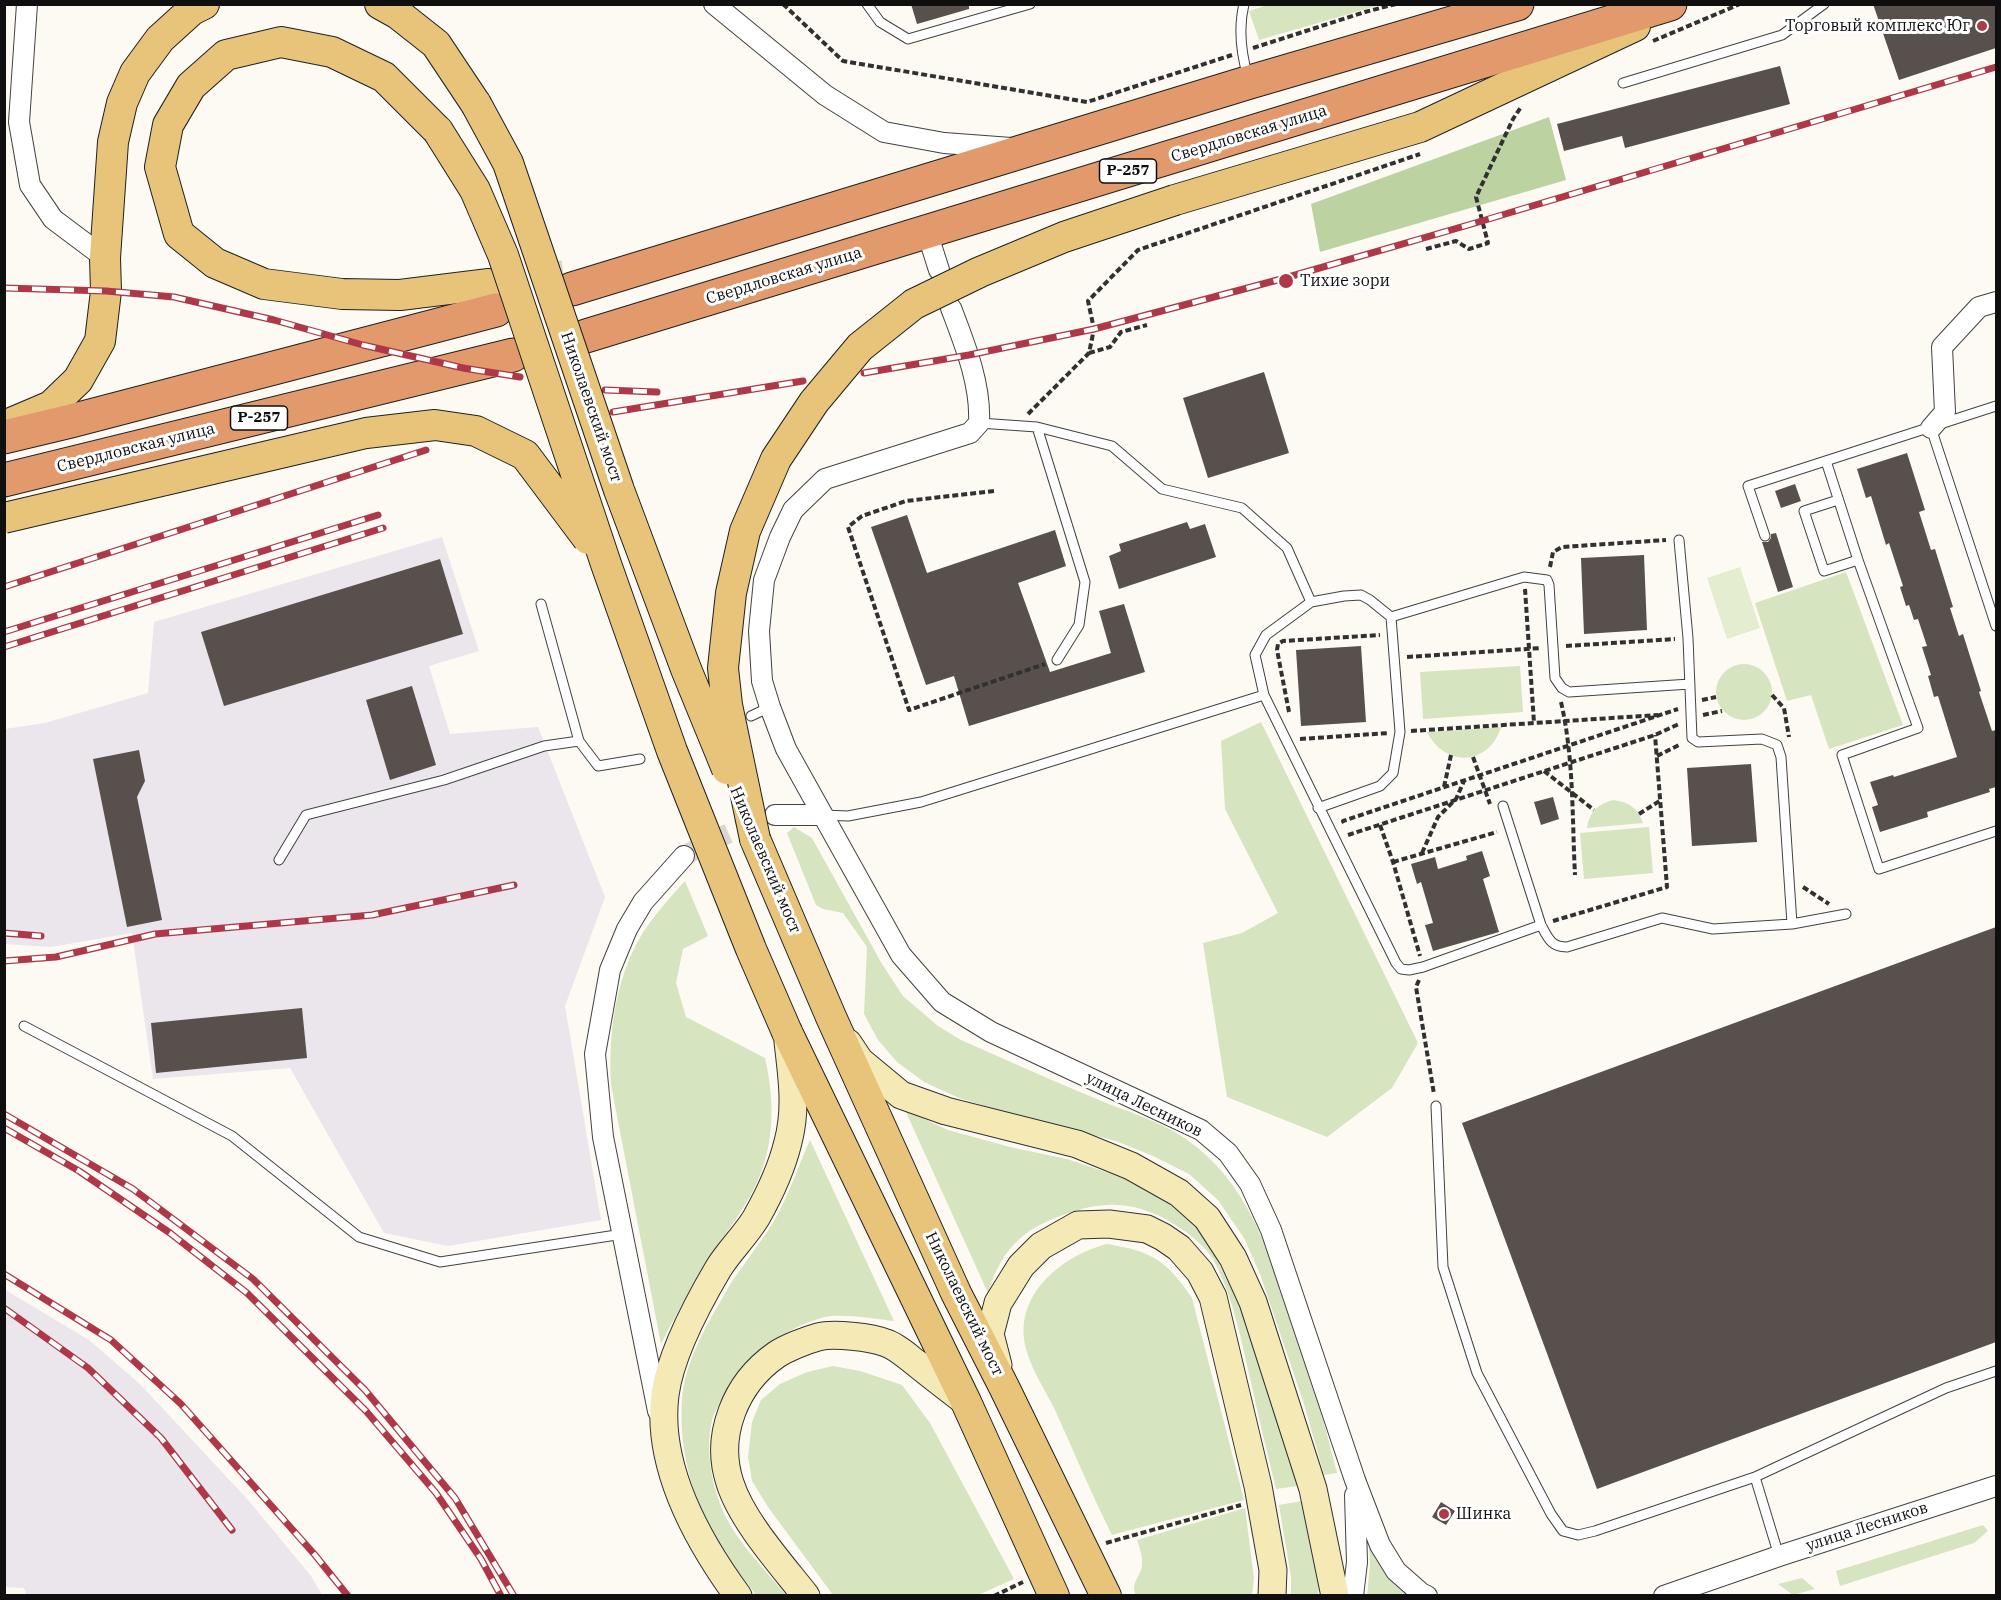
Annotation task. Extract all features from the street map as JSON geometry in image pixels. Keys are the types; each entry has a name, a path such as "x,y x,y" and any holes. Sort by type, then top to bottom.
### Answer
{"highway":[{"path":"569,282 774,226 1031,149 1245,67 1517,4"},
{"name":"Свердловская улица","path":"586,336 1670,4"},
{"path":"4,437 71,421 492,297"},
{"name":"Свердловская улица","path":"4,480 513,355"}],"main road":[{"path":"4,426 51,406 78,380 100,341 106,291 105,258 113,142 122,103 135,73 160,39 192,10 204,4"},
{"name":"Николаевский мост","path":"380,4 398,14 436,44 476,104 508,164 619,490 686,669 755,839 831,1017 956,1293 1004,1387 1099,1550 1106,1596"},
{"path":"755,839 728,705 723,668 731,593 745,531 776,459 814,402 861,347 914,304 980,272 1064,237 1175,200 1420,127 1682,4"},
{"path":"492,297 342,294 264,284 215,263 179,234 160,167 168,125 191,86 226,55 281,42 332,52 384,77 438,131 475,190 503,255 606,564 672,751 751,950 787,1032 966,1402 1040,1585"},
{"path":"4,518 366,433 435,425 476,431 525,455 606,564"},
{"path":"831,1017 860,1061 901,1095 946,1111 1077,1144 1131,1166 1179,1193 1207,1218 1233,1258 1253,1302 1313,1489 1335,1596"},
{"path":"738,1596 720,1572 679,1492 664,1443 665,1395 672,1364 693,1317 719,1268 755,1218 788,1142 795,1096 787,1032"},
{"path":"1004,1387 990,1334 998,1303 1021,1266 1041,1246 1078,1226 1109,1224 1147,1229 1179,1248 1200,1272 1213,1297 1259,1494 1274,1570 1272,1596"},
{"path":"806,1596 758,1533 730,1484 725,1461 725,1438 733,1406 754,1375 777,1354 820,1336 850,1336 886,1343 966,1402"}],"street":[{"path":"27,4 19,122 30,185 53,219 105,258"},
{"path":"714,4 825,95 884,132 944,143 1031,149"},
{"path":"927,232 939,270"},
{"path":"1931,428 1946,412 1942,347 1979,308 1996,302"},
{"path":"951,308 969,355 980,407 979,423"},
{"name":"улица Лесников","path":"979,423 970,433 825,479 793,510 764,580 759,631 762,681 770,707 786,749 901,955 942,1002 991,1032 1201,1130 1228,1153 1250,1184 1271,1230 1355,1480"},
{"path":"775,815 822,815"},
{"path":"664,1443 603,1137 595,1054 610,970 627,929 643,902 684,856"},
{"path":"1353,1596 1357,1562 1355,1480"},
{"path":"1355,1480 1380,1545 1396,1571 1421,1593 1428,1596"},
{"name":"улица Лесников","path":"1664,1596 1779,1556 1996,1486"},
{"path":"1706,1596 1738,1570"}],"lane":[{"path":"867,4 880,22 908,39 1030,4"},
{"path":"1245,4 1242,14 1245,67"},
{"path":"1623,83 1782,35 1824,4"},
{"path":"1765,536 1748,486 1996,406"},
{"path":"979,423 1037,427 1112,446 1162,489 1242,508 1287,548 1311,602"},
{"path":"1037,427 1085,582 1079,625 1057,660"},
{"path":"1931,428 1996,626"},
{"path":"1826,461 1858,560 1918,728 1842,755 1879,869 1996,831"},
{"path":"1838,500 1804,511 1824,571 1858,560"},
{"path":"1679,540 1688,638 1692,738 1698,742 1762,739 1777,745 1781,757 1792,924"},
{"path":"1390,617 1524,577 1547,580 1555,678 1562,688 1569,692 1690,684"},
{"path":"1318,808 1380,786 1393,773 1400,732 1390,617 1361,595 1311,602 1266,635 1255,655 1264,695 1290,739 1318,808 1396,963 1401,969 1423,967 1541,925"},
{"path":"541,604 579,741 598,766 640,759"},
{"path":"822,815 848,816 921,802 1264,695"},
{"path":"751,716 770,707"},
{"path":"279,860 306,814 444,780 544,746 579,741"},
{"path":"1503,806 1541,925 1551,943 1559,947 1568,947 1662,918 1713,929 1792,924 1846,914"},
{"path":"24,1026 232,1136 359,1237 440,1262 623,1234"},
{"path":"1436,1106 1443,1267 1477,1373 1551,1514 1563,1531 1578,1535 1595,1532 1755,1477 1947,1388 1996,1371"},
{"path":"1755,1477 1779,1556"}],"path":[{"path":"783,4 843,61 1087,102 1245,67 1365,12 1395,4"},
{"path":"1652,42 1740,4"},
{"path":"1426,249 1456,241 1469,249 1488,243 1476,197 1513,119 1523,104 1513,109"},
{"path":"1089,353 1094,329 1088,301 1138,250 1424,153"},
{"path":"1017,425 1089,353 1110,347 1121,332 1147,325"},
{"path":"994,491 906,501 862,516 848,527 909,710 1057,660"},
{"path":"1547,580 1553,552 1562,547 1679,540"},
{"path":"1524,577 1534,723"},
{"path":"1393,634 1283,641 1278,644 1276,650 1290,739 1665,715"},
{"path":"1716,697 1691,703 1665,715 1343,821 1347,836 1655,735 1692,718 1722,711"},
{"path":"1566,721 1575,874"},
{"path":"1541,925 1667,887 1655,735"},
{"path":"1657,756 1692,738"},
{"path":"1444,787 1451,755"},
{"path":"1473,757 1491,807 1503,806"},
{"path":"1543,771 1594,810"},
{"path":"1422,853 1438,816 1456,799 1465,780"},
{"path":"1639,814 1661,800"},
{"path":"1380,825 1423,967 1416,987 1436,1106"},
{"path":"1393,862 1509,828"},
{"path":"1099,1550 1247,1503"},
{"path":"994,1596 1040,1585"}],"shaded area":[{"path":"442,537 479,651 429,666 450,734 538,727 605,897 565,1006 601,1220 448,1246 384,1233 290,1068 153,1079 132,933 51,947 5,944 5,729 45,723 148,693 154,622"},
{"path":"4,1289 89,1340 140,1384 249,1501 311,1576 322,1595 27,1596 24,1588 5,1587"}],"green space":[{"path":"1271,4 1380,5 1259,40 1249,11"},
{"path":"1549,117 1566,180 1320,252 1311,204"},
{"path":"1740,567 1760,628 1727,639 1707,578"},
{"path":"1846,572 1903,725 1829,749 1811,695 1787,701 1755,603"},
{"path":"1738,664 1750,664 1760,668 1768,676 1772,692 1768,708 1760,716 1750,720 1738,720 1728,716 1720,708 1716,698 1716,686 1720,676 1728,668"},
{"path":"1520,666 1523,712 1423,719 1420,672"},
{"path":"1261,722 1418,1043 1392,1088 1327,1137 1227,1097 1203,943 1242,933 1278,913 1225,809 1221,741"},
{"path":"1501,727 1495,740 1487,749 1466,758 1455,757 1444,752 1427,732"},
{"path":"1613,800 1624,802 1632,807 1643,823 1587,828 1595,810"},
{"path":"794,827 812,838 882,964 903,996 938,1026 961,1040 1166,1127 1207,1156 1225,1175 1253,1218 1264,1242 1298,1336 1337,1473 1324,1475 1304,1404 1260,1274 1244,1238 1218,1200 1189,1174 1153,1156 1116,1141 959,1098 924,1082 897,1062 878,1040 864,1014 867,947 843,913 823,909 816,905 787,833"},
{"path":"1649,827 1653,873 1584,879 1580,833"},
{"path":"685,881 708,936 683,949 676,983 686,1017 765,1058 772,1117 765,1161 755,1187 699,1274 661,1344 611,1085 611,1045 616,1004 627,964 646,928"},
{"path":"905,1110 948,1130 1010,1147 1067,1159 1139,1183 1171,1201 1192,1221 1207,1241 1241,1307 1298,1486 1276,1489 1240,1333 1221,1275 1202,1245 1173,1223 1147,1211 1119,1205 1090,1207 1043,1223 1019,1239 1001,1262 988,1293"},
{"path":"810,1140 894,1321 832,1316 808,1322 793,1329 751,1359 730,1386 716,1411 710,1430 709,1450 713,1480 723,1512 738,1538 786,1595 756,1595 718,1542 701,1509 684,1448 682,1400 691,1359 703,1332 730,1284 779,1212"},
{"path":"1107,1244 1132,1249 1154,1258 1175,1275 1192,1298 1244,1500 1112,1535 1033,1367 1027,1352 1024,1332 1026,1314 1032,1297 1043,1282 1072,1258"},
{"path":"833,1366 860,1371 902,1385 930,1423 1014,1579 978,1595 833,1595 768,1507 752,1481 748,1457 752,1422 761,1400 780,1384 807,1372"},
{"path":"1302,1501 1319,1582 1318,1595 1291,1595 1291,1577 1279,1505"},
{"path":"1245,1508 1254,1578 1252,1595 1136,1595 1134,1587 1142,1563 1137,1540"},
{"path":"1983,1525 1988,1531 1974,1543 1840,1586 1836,1571"},
{"path":"1369,1546 1375,1546 1393,1579 1410,1595 1367,1596"},
{"path":"1802,1578 1815,1589 1793,1595 1778,1584"}],"building":[{"path":"911,4 969,4 969,9 917,24"},
{"path":"1873,4 1996,4 1996,48 1899,80"},
{"path":"1780,66 1790,104 1625,148 1622,136 1564,151 1557,124"},
{"path":"1264,372 1289,453 1208,478 1183,398"},
{"path":"1907,453 1925,510 1919,512 1931,550 1935,549 1953,607 1950,608 1959,636 1963,634 1992,731 1996,730 1996,787 1989,789 1990,792 1927,812 1928,817 1880,832 1872,807 1878,805 1870,782 1893,775 1894,777 1957,757 1938,696 1934,697 1928,676 1931,675 1922,647 1927,646 1918,619 1914,620 1909,605 1906,606 1900,587 1903,586 1889,543 1886,545 1871,496 1866,498 1857,469"},
{"path":"1795,484 1801,501 1781,508 1775,491"},
{"path":"907,515 927,573 1055,530 1066,566 1018,583 1050,672 1111,653 1099,611 1124,604 1145,672 969,726 954,676 926,685 871,527"},
{"path":"1187,522 1190,529 1205,524 1216,557 1119,589 1109,556 1121,551 1119,544"},
{"path":"1776,533 1793,587 1778,592 1762,542 1768,542 1771,534"},
{"path":"1644,555 1647,630 1584,634 1581,558"},
{"path":"440,559 463,634 224,706 201,632"},
{"path":"1361,646 1366,722 1301,726 1296,650"},
{"path":"412,686 436,765 390,780 366,700"},
{"path":"139,750 145,781 137,797 162,920 127,927 93,759"},
{"path":"1751,764 1757,842 1692,846 1687,768"},
{"path":"1553,797 1559,819 1541,825 1534,802"},
{"path":"1482,851 1490,876 1483,879 1499,932 1433,951 1425,925 1433,923 1421,882 1417,884 1411,864 1435,857 1438,869 1467,860 1466,856"},
{"path":"1996,927 1996,1342 1597,1489 1462,1123"},
{"path":"302,1008 307,1058 156,1073 151,1023"},
{"name":"Шинка","path":"1441,1502 1455,1511 1446,1525 1432,1517"}],"tunnel":[{"path":"489,284 566,275"},
{"path":"684,856 761,819"}],"railway":[{"path":"864,373 969,355 1094,329 1285,278 1996,67"},
{"path":"4,288 106,291 174,297 274,320 363,345 463,368 520,377"},
{"path":"613,412 803,381"},
{"path":"605,390 657,392"},
{"path":"4,587 426,450"},
{"path":"4,632 378,515"},
{"path":"4,647 383,528"},
{"path":"4,961 56,957 155,934 372,915 514,885"},
{"path":"4,933 41,936"},
{"path":"4,1114 133,1189 253,1279 365,1390 455,1498 514,1596"},
{"path":"4,1128 79,1171 170,1233 247,1293 366,1411 436,1493 481,1559 501,1596"},
{"path":"4,1274 111,1340 181,1404 315,1555 348,1596"},
{"path":"4,1308 88,1368 161,1438 232,1530"}],"place":[{"name":"Торговый комплекс Юг","path":"1982,26"},
{"name":"Тихие зори","path":"1286,281"},
{"name":"Шинка","path":"1444,1514"}]}
